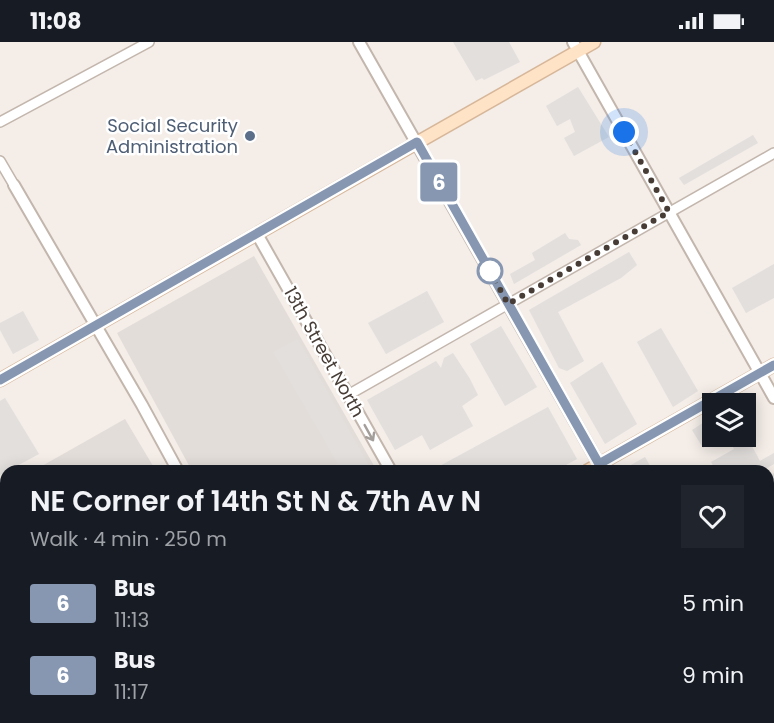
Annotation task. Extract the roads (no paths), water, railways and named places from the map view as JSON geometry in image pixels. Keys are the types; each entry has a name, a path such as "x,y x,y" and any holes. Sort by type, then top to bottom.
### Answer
{"main road":[{"path":"0,380 417,142 576,47 594,42"},
{"path":"606,465 774,365"}],"street":[{"path":"0,122 148,42"},
{"path":"359,42 599,465"},
{"path":"576,47 774,398"},
{"path":"348,395 774,153"},
{"path":"0,161 175,465"},
{"name":"13th Street North","path":"257,234 388,465"}],"place":[{"name":"Social Security Administration","path":"250,136"}]}
